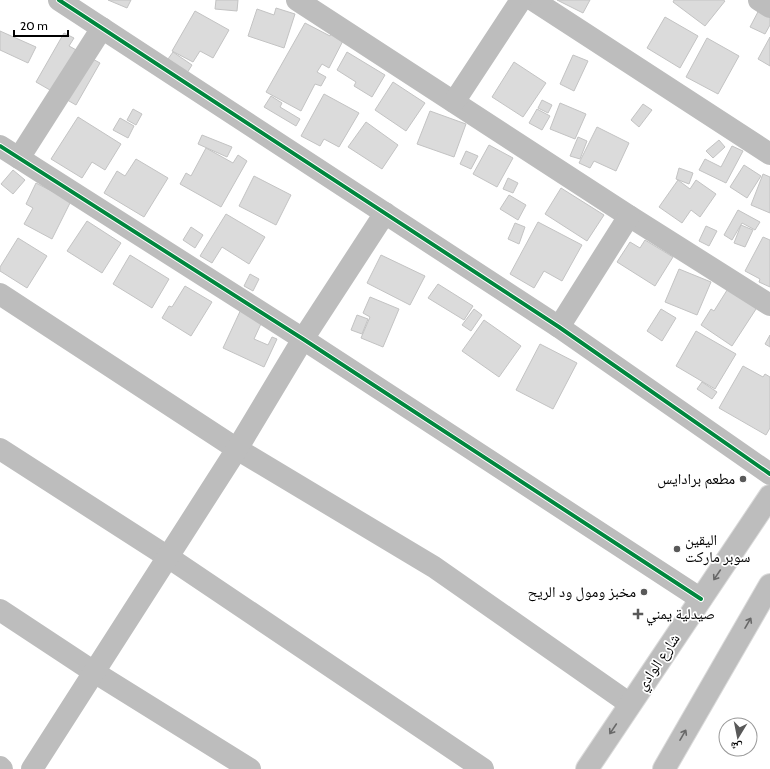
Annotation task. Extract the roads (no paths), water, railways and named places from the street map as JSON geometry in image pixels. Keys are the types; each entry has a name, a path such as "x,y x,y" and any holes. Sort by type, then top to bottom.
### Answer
{"street":[{"path":"59,0 559,327 770,474"},
{"path":"297,0 629,216 770,305"},
{"path":"454,102 521,0"},
{"path":"533,0 770,154"},
{"path":"759,0 770,7"},
{"path":"19,158 102,28"},
{"path":"0,146 303,339 701,599"},
{"path":"32,769 137,602 168,557 237,448 303,339 385,213"},
{"path":"559,327 629,216"},
{"path":"0,294 237,448 434,567 630,704"},
{"path":"0,449 168,557 482,769"},
{"name":"شارع الوادي","path":"587,769 770,496"},
{"path":"664,769 770,585"},
{"path":"0,610 94,672 250,769"}],"place":[{"name":"مطعم برادايس","path":"743,479"},
{"name":"اليقين سوبر ماركت","path":"677,549"},
{"name":"مخبز ومول ود الريح","path":"644,592"},
{"name":"صيدلية يمني","path":"638,614"}]}
